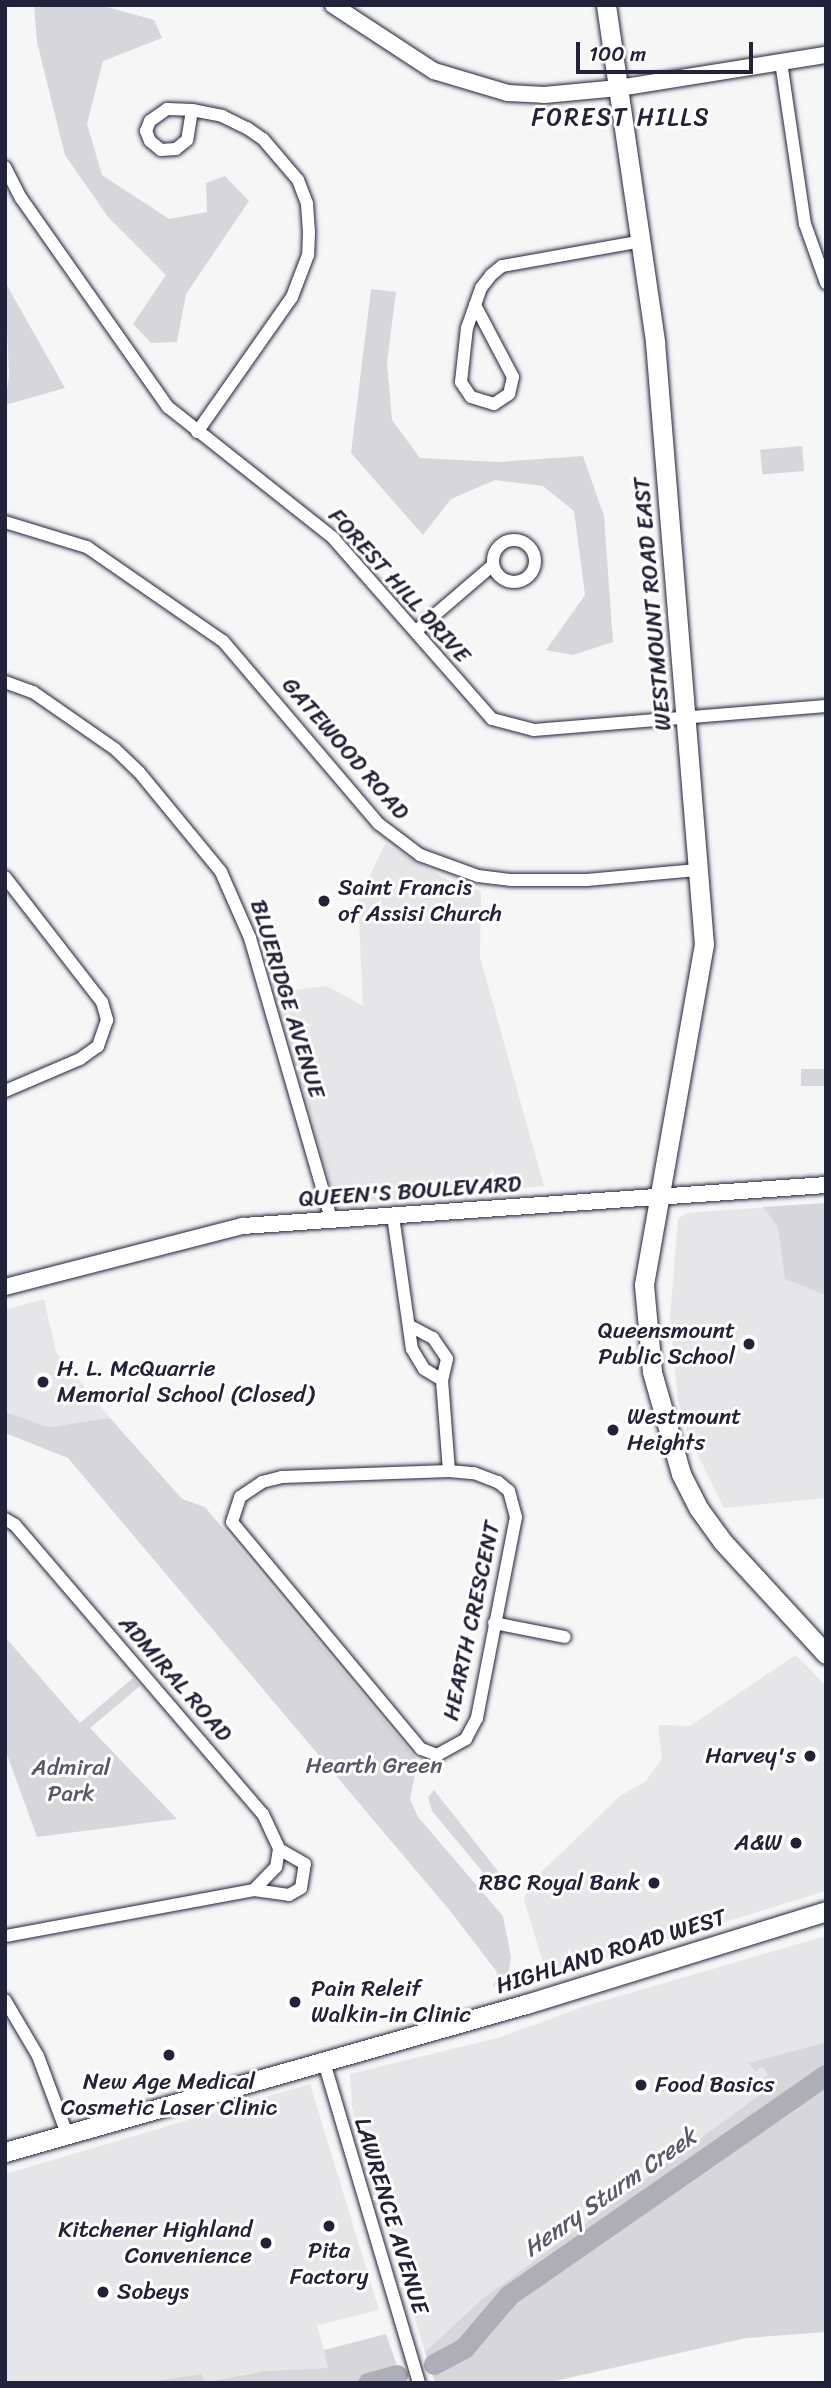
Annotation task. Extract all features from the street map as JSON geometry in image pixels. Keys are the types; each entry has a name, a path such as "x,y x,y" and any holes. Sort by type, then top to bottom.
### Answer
{"main road":[{"name":"WESTMOUNT ROAD EAST","path":"606,5 643,241 687,716 703,960 644,1285 652,1372 681,1474 722,1541 826,1654"},
{"name":"HIGHLAND ROAD WEST","path":"5,2152 324,2062 826,1911"}],"street":[{"path":"333,5 422,64 471,84 544,95 619,88 826,55"},
{"path":"781,62 805,224 826,283"},
{"path":"192,110 222,116 247,128 284,160 307,204 309,232 308,255 292,297 197,432"},
{"name":"FOREST HILL DRIVE","path":"5,167 21,198 144,379 197,432 333,538 475,704 492,719 514,727 534,730 826,706"},
{"path":"475,305 513,377 509,394 494,404 471,397 461,382 467,328 475,305 481,288 502,266 643,241"},
{"name":"GATEWOOD ROAD","path":"5,522 87,547 223,641 379,824 420,855 478,876 510,880 587,880 697,870"},
{"path":"415,631 493,565"},
{"name":"BLUERIDGE AVENUE","path":"5,682 33,692 115,749 139,772 221,872 250,938 331,1219"},
{"path":"5,877 102,1002 107,1020 98,1046 80,1059 5,1091"},
{"name":"QUEEN'S BOULEVARD","path":"5,1287 243,1226 660,1199 826,1185"},
{"path":"393,1216 402,1302 412,1327 409,1336 418,1361 442,1380"},
{"path":"412,1327 424,1330 441,1347 447,1370 442,1380 449,1471"},
{"name":"HEARTH CRESCENT","path":"449,1471 488,1476 509,1491 516,1517 494,1623 473,1728 457,1746 431,1754 404,1728 232,1522 240,1497 262,1482 449,1471"},
{"name":"ADMIRAL ROAD","path":"5,1519 15,1525 262,1814 279,1849"},
{"path":"494,1623 565,1637"},
{"path":"5,1936 254,1890 289,1895 300,1888 304,1864 279,1849 267,1880 254,1890"},
{"path":"5,2000 38,2056 67,2134"},
{"name":"LAWRENCE AVENUE","path":"324,2062 419,2383"}],"shaded area":[{"path":"385,844 451,882 481,891 480,957 544,1186 348,1204 338,1201 332,1191 277,992 327,986 363,1006 358,901"},
{"name":"Queensmount Public School","path":"826,1203 826,1498 724,1508 688,1435 678,1400 670,1317 678,1219 686,1213"},
{"name":"H. L. McQuarrie Memorial School (Closed)","path":"44,1299 56,1352 110,1418 49,1427 5,1412 5,1310"},
{"path":"796,1655 826,1686 826,1891 547,1976 524,1900 530,1883 620,1796 645,1782 662,1759 658,1725 690,1726"},
{"path":"826,1936 826,2042 750,2063 755,2072 762,2067 768,2074 766,2087 758,2096 482,2299 425,2352 352,2107 350,2074 501,2037 585,2006"},
{"path":"310,2084 379,2310 317,2325 329,2368 265,2371 204,2382 201,2374 143,2383 5,2383 5,2174"}],"green space":[{"path":"34,5 100,5 154,20 162,38 103,61 87,124 102,175 169,219 207,212 206,183 225,176 249,201 186,294 177,342 151,343 133,324 166,275 108,217 65,155 37,42"},
{"path":"5,282 65,388 5,405 9,375"},
{"path":"371,289 396,292 387,362 392,420 420,458 499,462 583,456 604,516 613,642 573,655 546,650 585,595 574,511 543,486 495,480 451,499 423,535 351,453"},
{"path":"802,446 804,471 762,475 760,450"},
{"path":"801,1069 826,1069 826,1086 801,1086"},
{"path":"826,1203 826,1295 785,1279 778,1227 763,1207"},
{"name":"Hearth Green","path":"5,1412 49,1427 110,1418 182,1499 205,1507 418,1761 410,1799 418,1817 503,1916 511,1957 508,1976 493,1987 497,1972 451,1912 68,1458 5,1433"},
{"name":"Admiral Park","path":"5,1637 80,1723 133,1678 140,1686 90,1728 177,1819 37,1837 5,1749"},
{"path":"434,1790 501,1875 491,1882 432,1811 428,1797"},
{"path":"826,2042 826,2332 746,2338 546,2383 435,2383 425,2352 482,2299 758,2096 766,2087 760,2082 768,2074 762,2067 755,2072 749,2063"},
{"path":"386,2334 403,2383 143,2383 201,2374 205,2382 265,2371 328,2368 324,2350"}],"waterway":[{"name":"Henry Sturm Creek","path":"434,2364 464,2348 509,2295 826,2075"},
{"name":"Henry Sturm Creek","path":"368,2383 397,2375"}],"place":[{"name":"Saint Francis of Assisi Church","path":"324,901"},
{"name":"Queensmount Public School","path":"749,1344"},
{"name":"H. L. McQuarrie Memorial School (Closed)","path":"43,1382"},
{"name":"Westmount Heights","path":"613,1430"},
{"name":"Harvey's","path":"810,1756"},
{"name":"A&W","path":"796,1843"},
{"name":"RBC Royal Bank","path":"654,1883"},
{"name":"Pain Releif Walkin-in Clinic","path":"295,2002"},
{"name":"New Age Medical Cosmetic Laser Clinic","path":"169,2055"},
{"name":"Food Basics","path":"641,2085"},
{"name":"Pita Factory","path":"329,2226"},
{"name":"Kitchener Highland Convenience","path":"266,2243"},
{"name":"Sobeys","path":"103,2292"}],"district":[{"name":"FOREST HILLS","path":"621,118"}]}
